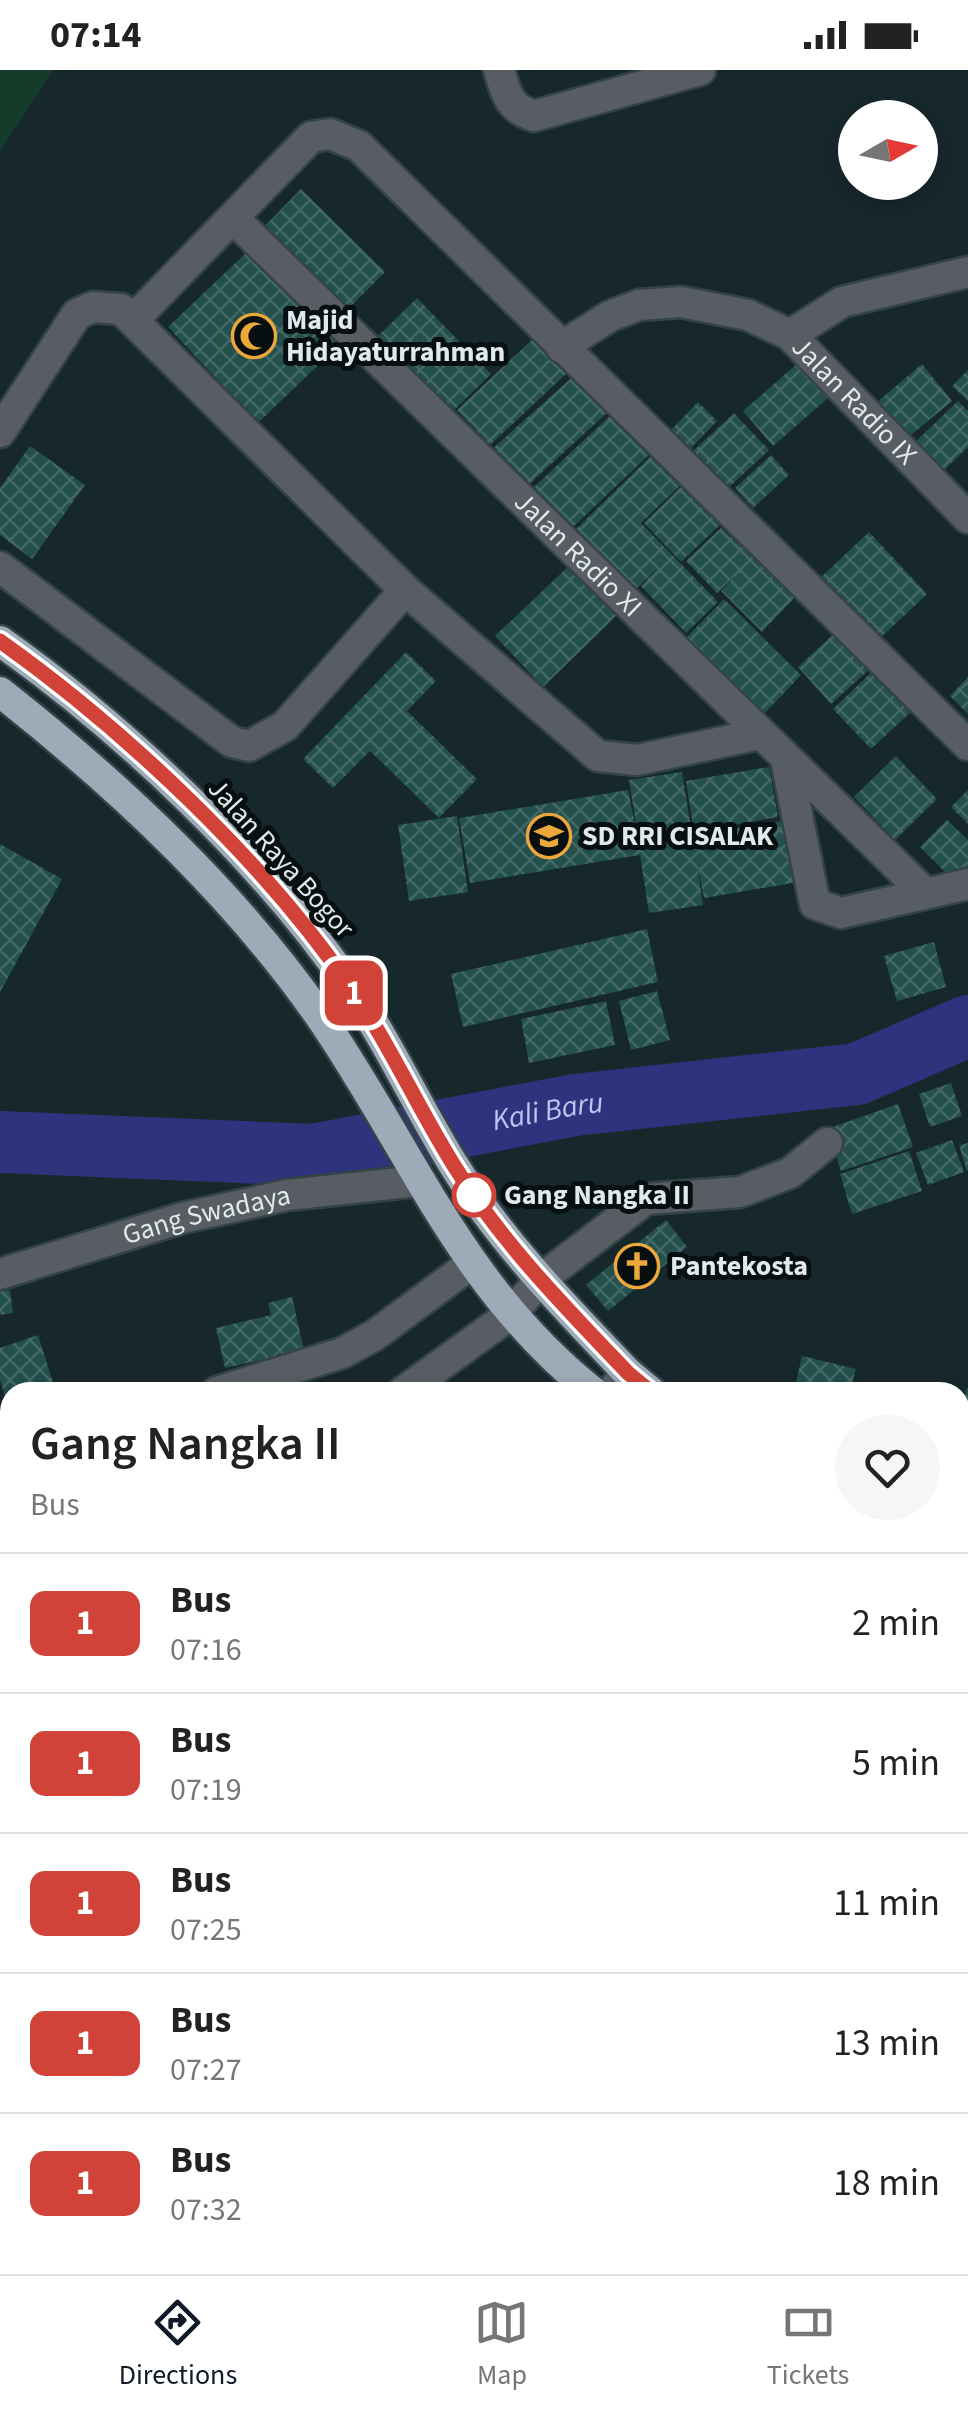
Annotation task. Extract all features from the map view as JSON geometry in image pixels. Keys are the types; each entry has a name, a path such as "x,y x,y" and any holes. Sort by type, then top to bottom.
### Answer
{"highway":[{"name":"Jalan Raya Bogor","path":"6,658 102,722 213,825 350,986 453,1165 502,1236 618,1382"},
{"path":"0,692 150,824 259,939 319,1016 471,1264 550,1357 581,1382"}],"street":[{"path":"499,70 507,97 517,110 534,116 700,70"},
{"path":"136,318 311,137 330,134 359,146 968,745"},
{"name":"Jalan Radio XI","path":"233,218 924,894"},
{"name":"Jalan Radio IX","path":"965,276 842,302 790,335 968,518"},
{"path":"561,347 610,316 639,305 681,302 748,315 790,335"},
{"path":"0,432 77,314 106,306 136,318 405,590 598,756 637,760 760,734"},
{"path":"0,567 232,742 249,746 285,726 405,590"},
{"path":"786,760 814,904 842,913 968,884"},
{"path":"435,1380 511,1314 540,1280 646,1200 740,1192 790,1173 827,1143"},
{"name":"Gang Swadaya","path":"0,1274 216,1210 287,1195 416,1178"},
{"path":"249,1382 342,1353 375,1335 471,1264"}],"green space":[{"path":"0,70 53,70 0,151"}],"building":[{"path":"301,189 385,272 348,309 265,226"},
{"name":"Majid Hidayaturrahman","path":"250,249 339,345 258,423 168,327"},
{"path":"417,298 491,374 452,412 378,336"},
{"path":"533,339 566,374 490,445 457,410"},
{"path":"798,363 828,398 773,446 743,411"},
{"path":"922,364 952,401 906,439 876,403"},
{"path":"968,370 968,401 952,386"},
{"path":"577,373 610,410 525,488 491,450"},
{"path":"958,401 968,411 968,447 941,473 913,444"},
{"path":"698,402 717,421 688,451 669,432"},
{"path":"613,413 651,453 572,528 534,487"},
{"path":"734,413 769,450 726,490 691,453"},
{"path":"30,446 85,485 32,559 0,535 0,488"},
{"path":"655,452 684,482 641,523 718,602 686,633 641,586 660,566 635,590 576,529"},
{"path":"771,455 789,475 753,508 735,488"},
{"path":"685,483 723,522 681,562 644,523"},
{"path":"721,528 796,596 762,632 721,591 740,571 717,593 686,561"},
{"path":"869,532 927,594 875,643 818,580"},
{"path":"571,564 618,614 543,687 495,636"},
{"path":"724,599 801,675 764,714 686,638"},
{"path":"838,630 872,667 831,704 798,667"},
{"path":"406,652 436,681 407,711 477,779 439,818 370,751 333,788 303,759"},
{"path":"875,669 913,710 871,749 833,709"},
{"path":"968,677 968,714 950,696"},
{"path":"896,756 937,799 895,840 854,797"},
{"path":"769,767 778,817 694,832 686,781"},
{"path":"682,772 692,834 659,841 794,819 804,881 704,898 697,864 703,905 649,913 640,855 470,883 459,818 628,790 639,843 629,780"},
{"path":"968,790 968,824 951,807"},
{"path":"457,816 468,892 409,901 398,825"},
{"path":"947,820 968,840 968,874 958,885 920,847"},
{"path":"0,844 62,879 0,992"},
{"name":"SD RRI CISALAK","path":"647,929 658,982 463,1027 451,974"},
{"path":"934,942 946,987 897,1001 884,956"},
{"path":"657,991 670,1040 631,1050 619,1001"},
{"path":"606,1001 615,1045 529,1063 521,1019"},
{"path":"951,1083 962,1116 930,1127 919,1094"},
{"path":"898,1104 913,1147 841,1171 827,1129"},
{"path":"952,1140 964,1172 928,1185 916,1153"},
{"path":"968,1143 968,1170 967,1171 959,1145"},
{"path":"909,1151 922,1191 852,1214 840,1174"},
{"name":"Pantekosta","path":"666,1220 687,1247 608,1311 586,1285"},
{"path":"10,1290 13,1313 0,1315 0,1291"},
{"path":"292,1297 304,1350 225,1368 216,1328 271,1315 268,1303"},
{"path":"38,1335 53,1382 1,1382 0,1348"},
{"path":"802,1356 856,1369 853,1382 796,1382"}],"waterway":[{"name":"Kali Baru","path":"0,1142 313,1155 575,1105 857,1074 968,1026"}],"bus line":[{"name":"1","path":"0,641 144,760 213,825 284,905 350,986 453,1165 502,1236 639,1382"}],"place":[{"name":"Majid Hidayaturrahman","path":"254,336"},
{"name":"SD RRI CISALAK","path":"549,836"},
{"name":"Gang Nangka II","path":"474,1195"},
{"name":"Pantekosta","path":"637,1266"}]}
